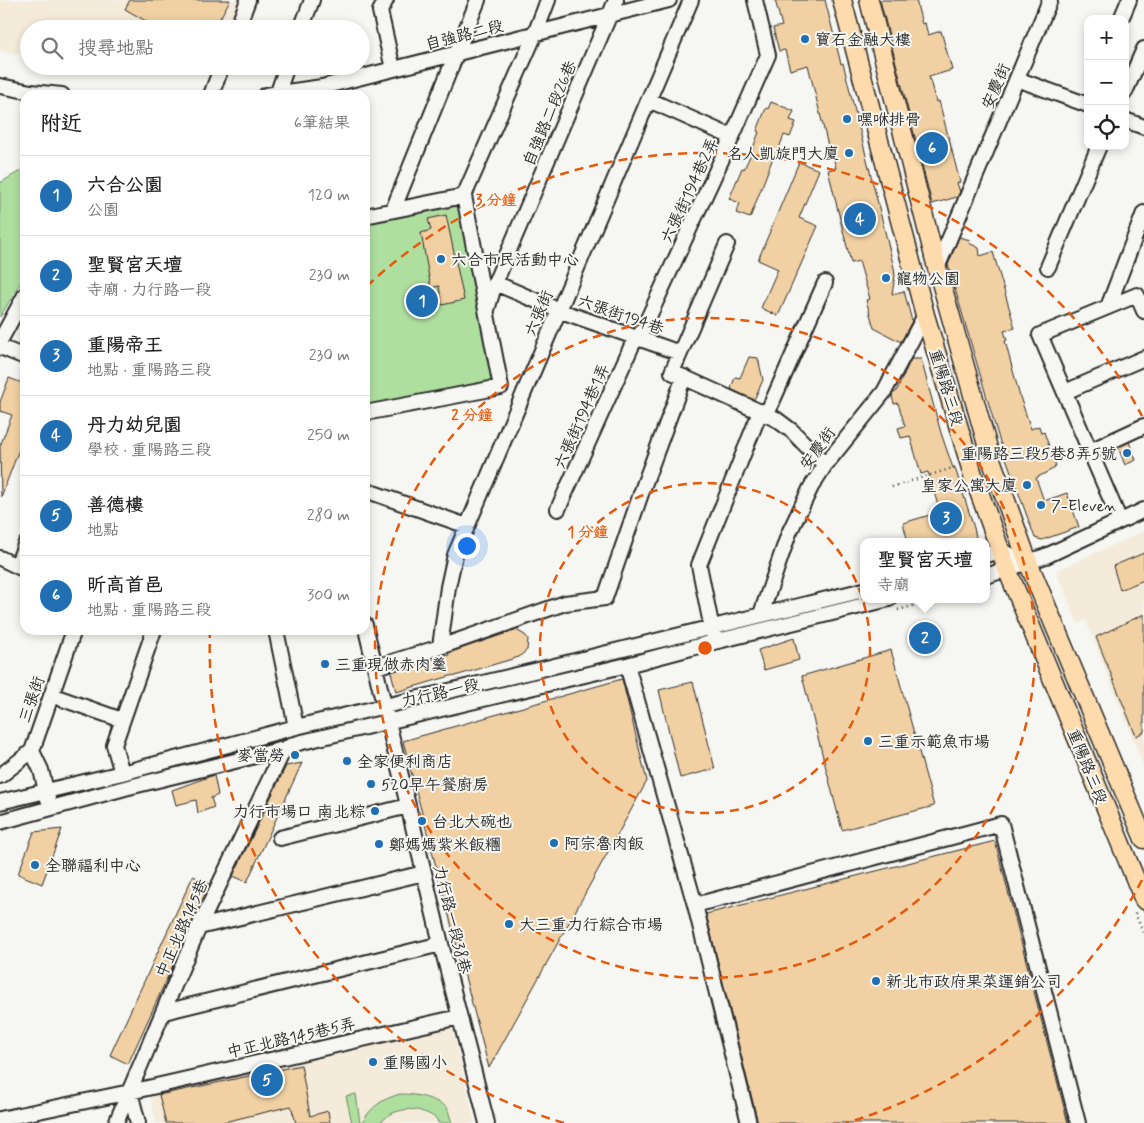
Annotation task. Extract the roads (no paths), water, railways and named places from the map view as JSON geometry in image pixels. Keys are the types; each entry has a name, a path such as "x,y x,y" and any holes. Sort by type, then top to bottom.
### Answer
{"main road":[{"name":"重陽路三段","path":"842,0 925,315 969,462 989,538"},
{"name":"重陽路三段","path":"869,0 937,268 992,462 1028,562 1144,839"},
{"name":"重陽路三段","path":"993,553 1007,569 1144,900"}],"street":[{"path":"240,20 248,0"},
{"path":"304,20 312,0"},
{"path":"386,0 380,11 393,69"},
{"path":"393,210 478,0"},
{"path":"370,412 501,387 464,196 548,0"},
{"name":"自強路二段26巷","path":"487,310 495,283 616,0"},
{"name":"自強路二段","path":"327,90 393,69 669,0"},
{"name":"六張街","path":"440,647 449,579 455,555 691,0"},
{"name":"六張街194巷2弄","path":"639,338 768,55 755,0"},
{"name":"安慶街","path":"937,268 1050,0"},
{"path":"1123,15 1129,0"},
{"path":"1129,83 1144,49"},
{"path":"213,90 219,75"},
{"path":"275,90 283,75"},
{"path":"1017,79 1084,100"},
{"path":"0,86 21,90"},
{"path":"649,100 732,137"},
{"path":"1129,121 1144,127"},
{"path":"1048,267 1097,150"},
{"path":"370,215 464,196"},
{"path":"1108,307 1144,213"},
{"path":"376,667 440,647 565,603 606,598 678,375 680,353 727,244"},
{"name":"六張街194巷","path":"495,283 558,310 680,353"},
{"path":"714,642 699,565 760,412 769,409 825,283"},
{"path":"1120,521 1040,335 1137,295 1144,311"},
{"path":"0,341 20,304"},
{"name":"安慶街","path":"761,614 789,533 811,487 824,465 884,392 925,315"},
{"name":"六張街194巷1弄","path":"558,509 633,343 639,338"},
{"path":"0,347 20,355"},
{"path":"1065,392 1144,358"},
{"path":"678,375 776,418 792,430 824,465"},
{"path":"1090,451 1144,426"},
{"path":"370,492 467,526"},
{"path":"990,575 1046,556 1144,510"},
{"path":"993,553 1028,562"},
{"path":"0,558 20,568"},
{"name":"力行路一段","path":"0,802 122,774 296,727 860,591"},
{"name":"力行路一段","path":"0,822 134,786 284,749 298,743 627,665 873,603"},
{"name":"三張街","path":"32,751 72,635"},
{"path":"122,774 114,744 152,635"},
{"path":"277,635 296,727"},
{"name":"力行路一段38巷","path":"368,635 441,944 487,1123"},
{"path":"627,665 695,905 749,1123"},
{"path":"51,695 122,720"},
{"name":"中正北路145巷","path":"116,1123 199,927 284,749"},
{"path":"0,776 32,751 41,770 50,809"},
{"path":"280,838 408,806"},
{"path":"695,905 1002,824 1078,1123"},
{"path":"199,927 424,872"},
{"path":"164,1012 441,944"},
{"name":"中正北路145巷5弄","path":"0,1119 130,1092 459,1017"},
{"path":"130,1092 138,1123"}],"place":[{"name":"寶石金融大樓","path":"805,39"},
{"name":"嘿咻排骨","path":"847,119"},
{"name":"昕高首邑","path":"932,148"},
{"name":"名人凱旋門大廈","path":"849,153"},
{"name":"丹力幼兒園","path":"860,219"},
{"name":"六合市民活動中心","path":"441,259"},
{"name":"寵物公園","path":"886,278"},
{"name":"六合公園","path":"422,301"},
{"name":"重陽路三段5巷8弄5號","path":"1127,453"},
{"name":"皇家公寓大廈","path":"1027,485"},
{"name":"7-Eleven","path":"1041,505"},
{"name":"重陽帝王","path":"946,518"},
{"name":"聖賢宮天壇","path":"925,638"},
{"name":"三重現做赤肉羹","path":"325,664"},
{"name":"三重示範魚市場","path":"868,741"},
{"name":"麥當勞","path":"295,755"},
{"name":"全家便利商店","path":"347,761"},
{"name":"520早午餐廚房","path":"371,784"},
{"name":"力行市場口 南北粽","path":"375,811"},
{"name":"台北大碗也","path":"422,821"},
{"name":"阿宗魯肉飯","path":"554,843"},
{"name":"鄭媽媽紫米飯糰","path":"379,844"},
{"name":"全聯福利中心","path":"35,865"},
{"name":"大三重力行綜合市場","path":"509,924"},
{"name":"新北市政府果菜運銷公司","path":"876,981"},
{"name":"重陽國小","path":"373,1062"},
{"name":"善德樓","path":"267,1080"}]}
